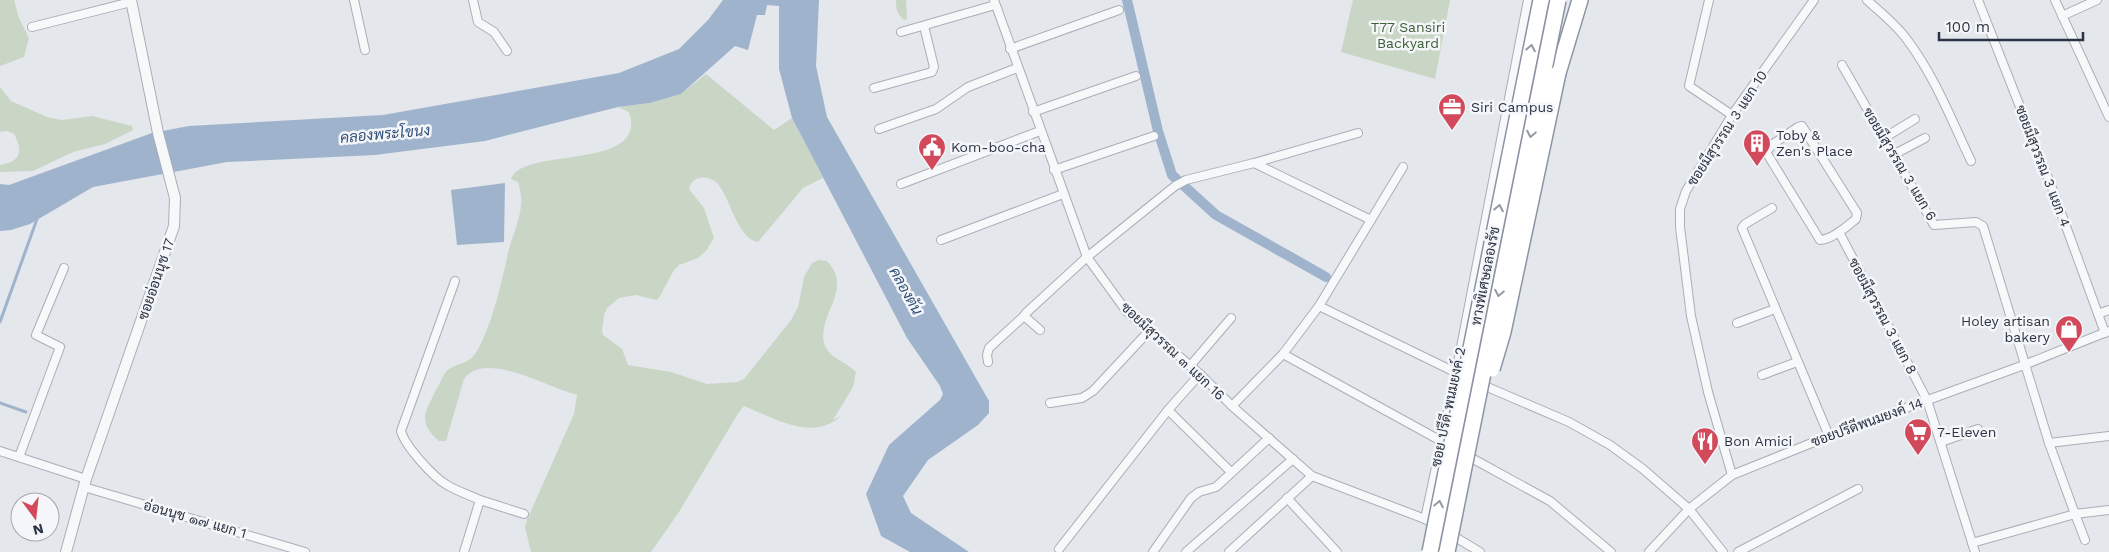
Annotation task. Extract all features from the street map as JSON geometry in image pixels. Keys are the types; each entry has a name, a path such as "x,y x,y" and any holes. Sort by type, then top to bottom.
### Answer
{"highway":[{"name":"ทางพิเศษฉลองรัช","path":"1430,552 1541,0"},
{"name":"ทางพิเศษฉลองรัช","path":"1447,552 1558,0"},
{"path":"1465,458 1503,332 1558,74 1580,0"}],"street":[{"path":"354,0 365,50"},
{"path":"473,0 478,22 494,32 507,51"},
{"name":"ซอย ปรีดี พนมยงค์ 2","path":"1425,519 1440,440 1456,373 1528,0"},
{"path":"1709,0 1689,86 1732,115"},
{"name":"ซอยมีสุวรรณ 3 แยก 10","path":"1732,475 1708,392 1691,316 1680,227 1680,209 1686,191 1732,115 1814,0"},
{"path":"1867,0 1894,24 1919,56 1971,161"},
{"name":"ซอยมีสุวรรณ 3 แยก 4","path":"1978,0 2052,188 2098,314 2107,332"},
{"path":"2055,0 2109,117"},
{"path":"2062,16 2097,0"},
{"path":"32,27 131,1"},
{"name":"ซอยอ่อนนุช 17","path":"66,552 85,483 174,226 175,198 152,104 131,1"},
{"path":"901,32 994,3"},
{"name":"ซอยมีสุวรรณ ๓ แยก 16","path":"994,3 1087,257 1127,312 1200,374 1232,406 1312,476 1425,519 1480,552"},
{"path":"1010,49 1119,10"},
{"path":"874,88 932,72 934,67 924,26"},
{"name":"ซอยมีสุวรรณ 3 แยก 6","path":"1842,65 1934,225 1976,222 1983,226 2024,365"},
{"path":"879,129 936,109 968,87 1018,68"},
{"path":"1033,112 1136,76"},
{"path":"1884,138 1915,118"},
{"path":"1798,126 1806,129 1858,213 1856,219 1839,232 1820,240 1766,154 1768,148 1798,126"},
{"path":"901,184 1040,131"},
{"path":"988,362 986,355 989,348 1087,257 1176,186 1186,180 1254,163 1358,133"},
{"path":"1054,170 1154,136"},
{"path":"1893,155 1924,138"},
{"path":"1254,163 1371,220"},
{"path":"1232,406 1283,354 1319,306 1403,167"},
{"path":"941,240 1063,194"},
{"path":"1772,208 1745,224 1742,228 1829,436"},
{"name":"ซอยมีสุวรรณ 3 แยก 8","path":"1839,232 1927,400 1976,552"},
{"path":"19,457 60,347 36,335 64,268"},
{"path":"455,282 401,431 409,445 439,479 447,485 480,500 524,514"},
{"path":"1319,306 1456,373 1569,422 1610,445 1643,469 1689,509 1723,552"},
{"path":"1737,323 1775,309"},
{"path":"2098,314 2109,310"},
{"path":"1024,316 1040,330"},
{"path":"1190,366 1231,318"},
{"path":"1050,403 1082,398 1093,391 1149,331"},
{"name":"ซอยปรีดีพนมยงค์ 14","path":"1649,552 1689,509 1732,475 1829,436 2024,365 2107,332"},
{"path":"1283,354 1550,502 1611,552"},
{"path":"1762,375 1797,362"},
{"path":"2024,365 2049,443 2085,540"},
{"path":"1059,549 1168,410 1200,374"},
{"path":"1168,410 1231,472"},
{"path":"1940,442 1978,430"},
{"path":"2049,443 2109,436"},
{"path":"1153,552 1192,498 1199,492 1216,486 1268,438"},
{"name":"อ่อนนุช ๑๗ แยก 1","path":"0,451 85,483 305,552"},
{"path":"1186,552 1293,459"},
{"path":"1229,552 1312,476"},
{"path":"1738,552 1858,489"},
{"path":"1287,498 1337,552"},
{"path":"464,552 480,500"},
{"path":"1972,543 2075,514 2109,510"}],"green space":[{"path":"0,0 14,0 19,18 29,38 24,57 0,66"},
{"path":"896,0 906,0 907,19 904,20 898,13"},
{"name":"T77 Sansiri Backyard","path":"1353,0 1450,0 1435,79 1341,52"},
{"path":"706,74 774,130 792,118 823,178 803,188 758,242 751,239 739,225 722,189 717,183 709,178 700,178 693,181 689,189 704,208 714,238 706,251 698,258 679,265 674,270 659,298 656,300 636,295 619,298 607,308 604,315 603,335 622,349 628,365 671,372 707,384 737,382 744,379 791,320 798,307 804,277 812,263 819,260 827,261 835,272 837,283 836,294 824,326 823,337 829,352 856,372 853,387 833,420 841,416 830,424 818,427 793,425 744,406 679,512 651,552 531,552 525,527 527,520 574,414 577,395 518,373 487,368 474,371 464,379 446,441 439,441 427,428 425,422 429,403 444,375 449,369 466,362 475,354 487,331 520,211 521,196 518,182 511,179 520,169 537,163 604,151 621,143 630,131 629,112 618,107 650,103 681,94"},
{"path":"0,87 11,101 47,117 62,120 92,116 132,126 133,130 105,144 73,152 33,171 0,172 0,165 7,164 16,159 19,146 14,134 7,131 0,132"}],"water":[{"path":"723,0 819,0 816,66 827,117 989,401 989,413 978,425 928,460 903,496 911,513 969,552 910,552 881,536 866,494 889,445 940,400 943,394 940,386 907,338 792,118 779,69 779,6 767,5 765,15 757,15 748,50 735,46 681,94 650,103 618,107 485,141 375,155 227,162 93,187 30,224 11,230 0,231 0,184 9,185 152,133 189,126 383,115 619,73 679,49 708,20"},
{"path":"505,183 504,242 457,245 451,190"}],"waterway":[{"path":"1127,0 1158,131 1172,175 1216,215 1326,277"},
{"path":"0,322 37,219"},
{"path":"0,403 26,412"}],"place":[{"name":"Siri Campus","path":"1452,131"},
{"name":"Toby & Zen's Place","path":"1757,167"},
{"name":"Kom-boo-cha","path":"932,171"},
{"name":"Holey artisan bakery","path":"2069,353"},
{"name":"7-Eleven","path":"1918,456"},
{"name":"Bon Amici","path":"1705,465"}],"water label":[{"name":"คลองพระโขนง","path":"385,134"},
{"name":"คลองตัน","path":"906,291"}]}
